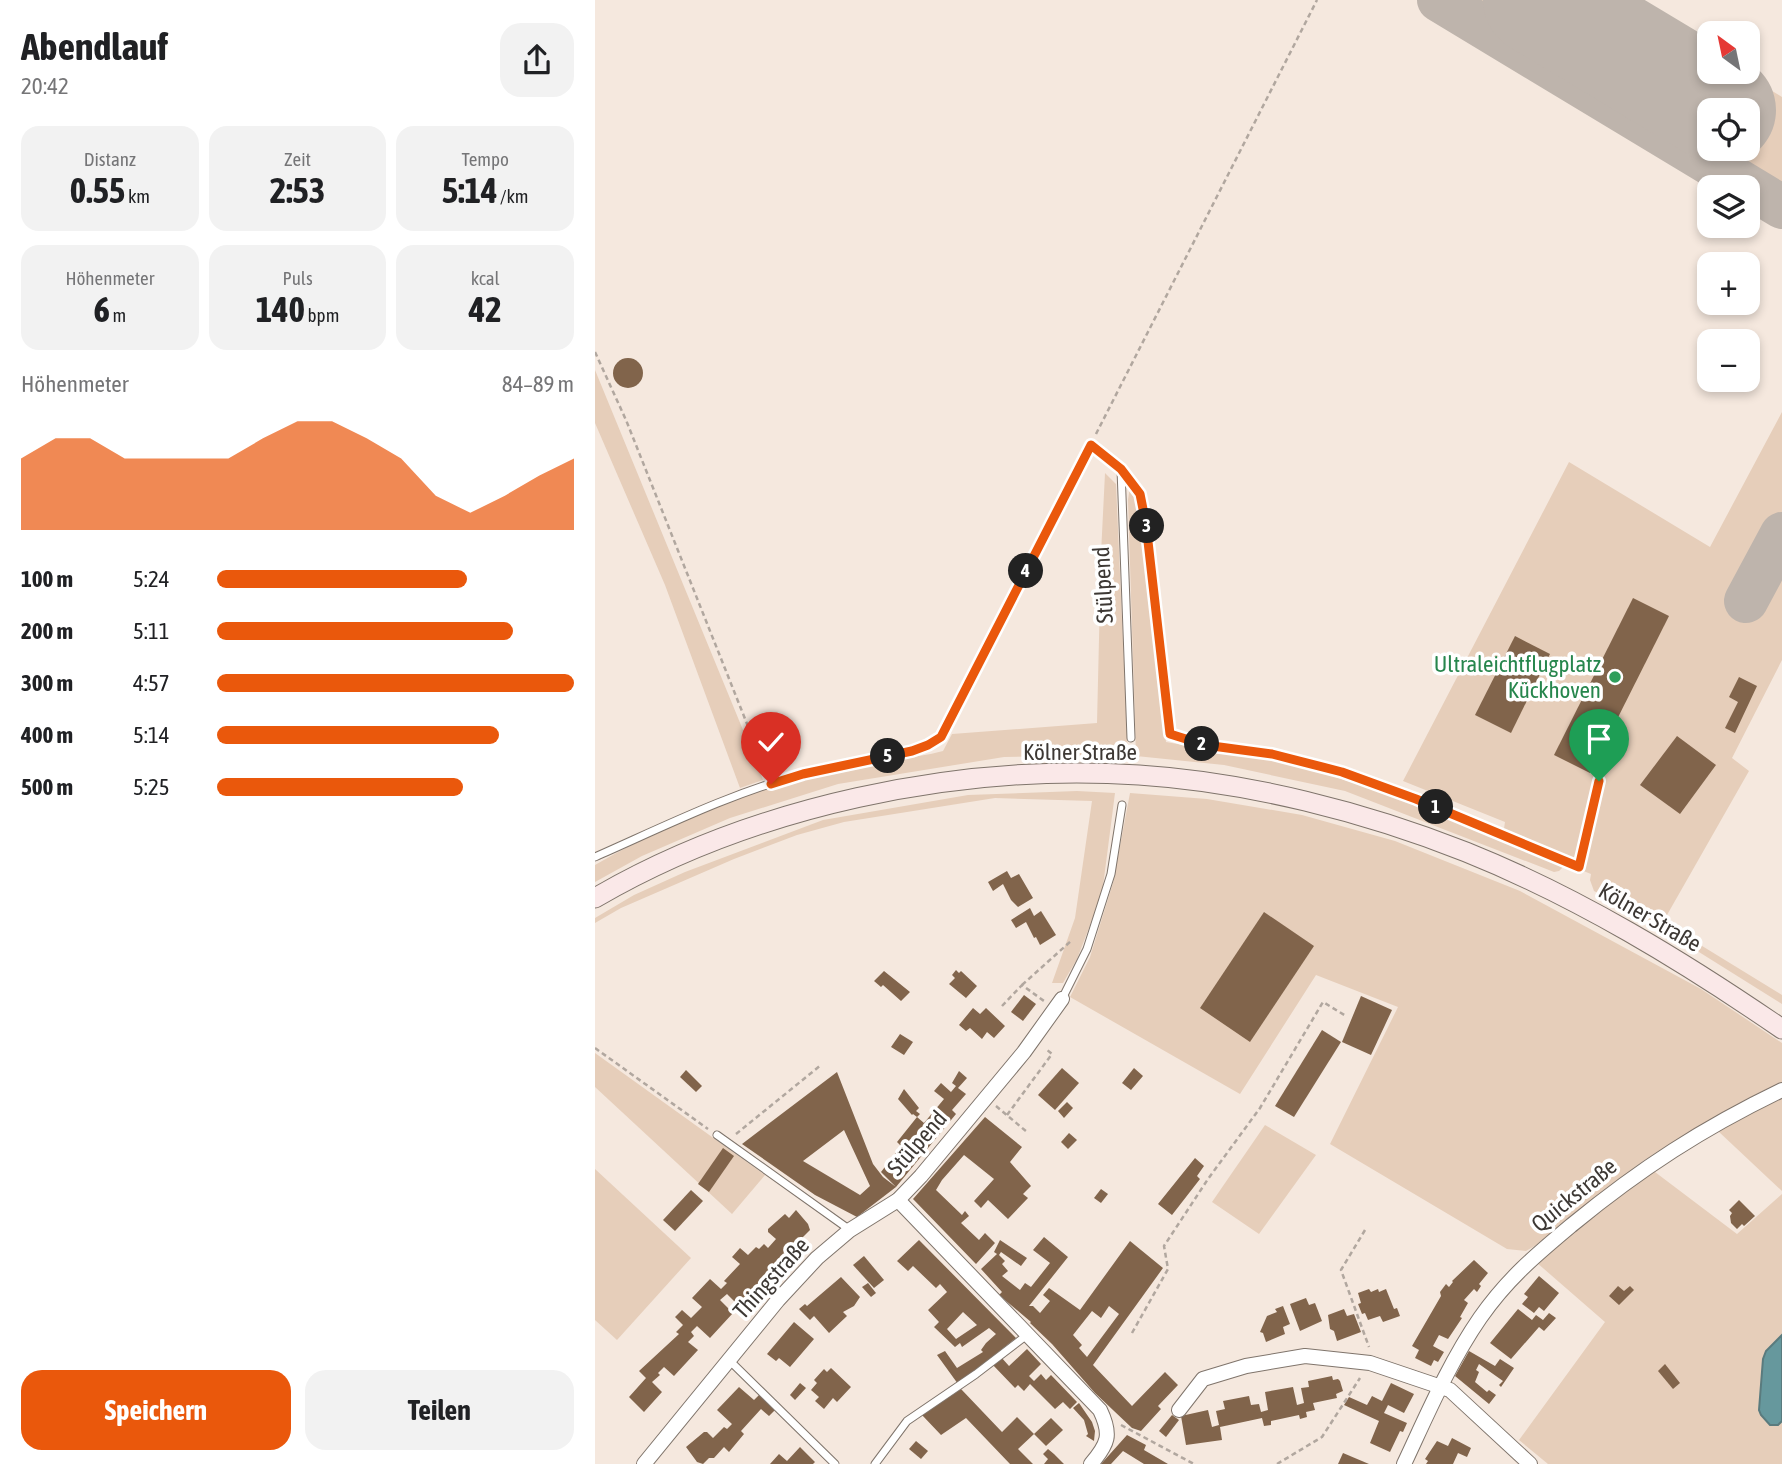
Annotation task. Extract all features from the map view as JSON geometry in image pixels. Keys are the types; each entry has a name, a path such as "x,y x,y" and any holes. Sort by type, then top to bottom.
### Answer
{"main road":[{"name":"Kölner Straße","path":"595,898 691,850 786,817 847,801 908,789 983,779 1082,774 1140,775 1201,782 1284,797 1383,824 1465,852 1510,870 1591,911 1667,954 1782,1029"}],"street":[{"name":"Stülpend","path":"1058,1004 1034,1039 898,1200 1100,1410 1107,1425"},
{"name":"Quickstraße","path":"1404,1464 1441,1386 1480,1318 1521,1267 1607,1196 1665,1154 1782,1090"},
{"name":"Thingstraße","path":"643,1464 809,1266 850,1230 898,1200"},
{"path":"1179,1410 1203,1379 1245,1366 1305,1356 1370,1363 1450,1390 1530,1464"},
{"path":"1091,1464 1106,1446 1107,1425"}],"lane":[{"path":"595,858 700,810 771,784 803,774 912,751 941,737 1091,445 1121,469 1140,494 1146,524 1170,734 1205,745 1272,754 1342,772 1416,799 1579,867 1599,781"},
{"name":"Stülpend","path":"1121,469 1131,738"},
{"name":"Stülpend","path":"1058,1004 1087,949 1111,874 1122,805"},
{"path":"717,1135 850,1230"},
{"path":"875,1464 907,1421 977,1374 1028,1334"},
{"path":"729,1360 835,1464"}],"path":[{"path":"1091,445 1317,0"},
{"path":"595,352 626,420 771,784"},
{"path":"1002,1006 1071,941"},
{"path":"1022,985 1058,1004"},
{"path":"1132,1333 1168,1269 1164,1246 1208,1179 1260,1108 1323,1002 1346,1016"},
{"path":"1007,1115 1052,1054 1034,1039"},
{"path":"595,1048 717,1135"},
{"path":"726,1142 821,1065"},
{"path":"986,1097 1027,1132"},
{"path":"1277,1464 1322,1437 1370,1363 1372,1355 1341,1270 1365,1230"},
{"path":"1107,1425 1121,1425 1194,1464"}],"shaded area":[{"path":"1419,0 1622,0 1697,45 1697,84 1761,84 1782,97 1782,223 1760,209 1760,175 1704,175"},
{"path":"595,370 763,780 740,788 665,585 595,423"},
{"name":"Ultraleichtflugplatz Kückhoven","path":"1782,412 1782,660 1732,758 1749,771 1663,922 1782,995 1782,1004 1659,927 1594,891 1591,874 1566,864 1554,872 1345,791 1224,765 1136,756 1128,500 1130,486 1136,494 1145,536 1166,742 1294,764 1383,792 1503,835 1505,822 1403,781 1569,462 1710,547"},
{"path":"1105,473 1116,484 1128,755 1004,757 838,784 730,818 642,856 595,882 595,865 623,849 715,806 779,783 855,763 943,751 952,734 1097,723"},
{"path":"1077,791 1115,793 1102,894 1077,959 1063,983 1052,983 1075,918 1092,801 995,798 844,822 797,835 734,859 621,908 595,923 595,918 634,895 685,872 823,820 968,795"},
{"path":"1130,793 1207,799 1302,815 1395,841 1520,891 1701,989 1782,1043 1782,1083 1643,1161 1538,1244 1526,1251 1507,1249 1330,1144 1398,1007 1316,975 1240,1094 1070,997 1090,957 1113,883"},
{"path":"595,1053 765,1175 732,1214 595,1087"},
{"path":"1782,1095 1782,1191 1718,1131"},
{"path":"1265,1125 1316,1155 1259,1234 1212,1202"},
{"path":"595,1169 691,1258 617,1340 595,1320"},
{"path":"1651,1169 1737,1234 1782,1194 1782,1464 1548,1464 1519,1440 1605,1322 1536,1262"}],"water":[{"path":"1782,1335 1782,1421 1778,1425 1770,1425 1759,1410 1763,1359 1766,1351"}],"building":[{"path":"628,358 639,362 643,373 639,384 628,388 617,384 613,373 617,362"},
{"path":"1633,598 1669,616 1590,773 1554,755"},
{"path":"1515,636 1550,654 1511,733 1475,715"},
{"path":"1739,677 1757,686 1735,733 1725,728 1738,702 1729,697"},
{"path":"1677,736 1716,765 1680,814 1640,785"},
{"path":"1007,871 1011,878 1019,874 1033,898 1018,907 1003,884 993,891 988,882"},
{"path":"1030,908 1034,916 1041,911 1056,935 1040,945 1026,922 1016,928 1011,920"},
{"path":"1264,912 1314,946 1250,1042 1200,1008"},
{"path":"956,970 959,973 961,971 977,986 966,998 949,984 955,978 952,975"},
{"path":"884,971 910,992 901,1001 883,985 881,987 874,981"},
{"path":"1024,995 1036,1004 1023,1021 1011,1012"},
{"path":"1361,996 1392,1010 1371,1055 1342,1042"},
{"path":"973,1008 980,1014 986,1008 1005,1026 994,1038 987,1032 982,1039 970,1028 966,1031 959,1025"},
{"path":"1322,1030 1341,1042 1294,1117 1275,1106"},
{"path":"900,1034 913,1042 904,1055 891,1047"},
{"path":"1062,1068 1079,1083 1055,1110 1038,1095"},
{"path":"1134,1068 1143,1076 1131,1090 1122,1083"},
{"path":"686,1070 702,1086 696,1092 680,1077"},
{"path":"959,1071 967,1078 958,1088 966,1094 952,1110 956,1114 896,1187 881,1172 901,1146 897,1142 917,1117 924,1123 944,1099 934,1091 941,1083 951,1092 956,1086 952,1083"},
{"path":"837,1072 873,1164 883,1177 896,1187 857,1217 815,1195 742,1144","holes":["844,1130 870,1186 860,1195 803,1161"]},
{"path":"904,1089 919,1108 916,1111 920,1114 917,1117 898,1099"},
{"path":"1067,1102 1073,1108 1064,1118 1058,1111"},
{"path":"985,1117 1022,1147 1010,1162 1031,1186 1023,1194 1028,1198 1008,1219 988,1200 981,1208 974,1201 994,1179 964,1155 942,1180 936,1190 962,1215 965,1211 969,1216 961,1223 979,1240 985,1233 995,1243 976,1264 913,1199"},
{"path":"1069,1133 1077,1140 1068,1149 1061,1142"},
{"path":"723,1148 734,1156 709,1192 698,1184"},
{"path":"1195,1158 1204,1166 1197,1176 1200,1179 1172,1215 1158,1204"},
{"path":"1101,1189 1108,1194 1101,1203 1094,1198"},
{"path":"691,1190 703,1201 675,1231 663,1220"},
{"path":"1739,1200 1755,1216 1737,1229 1731,1223 1732,1213 1729,1210"},
{"path":"796,1210 810,1230 775,1265 779,1268 774,1273 777,1277 755,1300 752,1296 746,1302 743,1298 737,1304 727,1294 720,1300 733,1313 710,1338 697,1326 691,1332 694,1336 688,1342 698,1350 674,1376 664,1367 658,1373 660,1375 652,1382 662,1392 644,1412 629,1397 646,1378 639,1371 679,1334 676,1332 683,1325 675,1317 682,1310 691,1318 702,1307 692,1298 710,1279 721,1289 727,1283 724,1281 740,1264 732,1257 740,1248 748,1255 764,1244 768,1248 776,1239 768,1229 785,1214 789,1218"},
{"path":"1044,1237 1068,1257 1029,1306 1033,1306 1040,1313 1050,1301 1043,1295 1049,1288 1080,1310 1130,1241 1163,1268 1093,1365 1132,1406 1165,1372 1178,1385 1158,1406 1161,1409 1141,1431 1132,1428 1095,1393 1031,1322 999,1295 1002,1292 981,1269 997,1254 994,1252 1000,1240 1027,1258 1021,1266 1001,1252 999,1255 1005,1261 1002,1264 1008,1271 1002,1276 1020,1290 1025,1283 1031,1287 1050,1263 1033,1250","holes":["1109,1306 1119,1314 1087,1357 1079,1348 1082,1345 1073,1335 1092,1311 1101,1318"]},
{"path":"919,1240 1016,1338 958,1384 937,1355 945,1351 957,1368 983,1352 981,1350 986,1343 996,1334 989,1328 962,1347 960,1343 955,1347 934,1327 939,1322 928,1310 947,1292 940,1284 936,1288 913,1266 908,1271 897,1261","holes":["963,1312 977,1325 956,1339 947,1329"]},
{"path":"864,1256 884,1280 874,1288 853,1265"},
{"path":"1474,1260 1488,1273 1479,1284 1481,1286 1477,1292 1474,1289 1464,1300 1468,1303 1460,1317 1462,1318 1448,1339 1439,1335 1433,1346 1444,1352 1438,1362 1434,1360 1431,1366 1415,1358 1419,1350 1412,1346 1441,1296 1440,1292 1446,1284 1449,1287"},
{"path":"1539,1276 1559,1293 1544,1311 1539,1307 1534,1313 1522,1304 1528,1297 1524,1294"},
{"path":"841,1277 860,1297 854,1306 843,1312 847,1316 829,1333 814,1316 810,1320 799,1309 805,1304 807,1306"},
{"path":"868,1283 876,1293 871,1297 862,1287"},
{"path":"1618,1286 1624,1291 1630,1286 1634,1290 1619,1305 1609,1296"},
{"path":"1369,1289 1371,1292 1378,1289 1379,1292 1386,1289 1394,1309 1397,1308 1400,1316 1383,1322 1380,1316 1368,1320 1358,1304 1361,1303 1358,1293"},
{"path":"1306,1298 1309,1305 1315,1303 1322,1321 1300,1331 1290,1304"},
{"path":"1283,1306 1290,1324 1283,1327 1285,1334 1266,1342 1260,1332 1267,1316"},
{"path":"1344,1309 1347,1316 1354,1314 1361,1332 1337,1341 1334,1331 1330,1329 1328,1315"},
{"path":"1518,1309 1532,1320 1536,1315 1543,1320 1549,1313 1556,1318 1544,1331 1539,1327 1511,1359 1490,1343"},
{"path":"794,1322 814,1339 790,1367 779,1358 776,1361 767,1354"},
{"path":"1027,1349 1041,1364 1029,1376 1034,1381 1041,1374 1046,1380 1051,1375 1077,1402 1070,1409 1063,1402 1055,1409 1030,1384 1024,1391 1018,1385 1015,1388 992,1364 1001,1357 1009,1366"},
{"path":"1469,1351 1495,1366 1500,1359 1514,1368 1501,1387 1499,1385 1503,1381 1479,1364 1475,1382 1487,1392 1489,1390 1496,1395 1489,1404 1455,1376"},
{"path":"1665,1364 1680,1383 1673,1389 1658,1371"},
{"path":"831,1368 851,1387 837,1402 833,1398 824,1409 815,1401 819,1397 811,1390 817,1383 814,1380 824,1369 827,1372"},
{"path":"1332,1376 1333,1380 1340,1381 1343,1391 1336,1394 1337,1398 1313,1403 1315,1410 1306,1412 1307,1417 1300,1419 1299,1415 1271,1421 1271,1425 1264,1426 1262,1418 1220,1427 1222,1440 1186,1445 1181,1416 1208,1410 1212,1427 1219,1425 1216,1411 1225,1409 1223,1401 1249,1396 1251,1405 1259,1404 1261,1412 1268,1410 1265,1392 1293,1387 1297,1405 1304,1403 1301,1388 1309,1387 1308,1381"},
{"path":"800,1383 806,1388 795,1400 790,1395"},
{"path":"1391,1383 1414,1394 1404,1413 1388,1405 1384,1413 1407,1423 1390,1452 1370,1443 1379,1421 1344,1405 1349,1397 1367,1405 1372,1396 1382,1401"},
{"path":"739,1387 754,1400 759,1395 775,1410 769,1416 761,1409 741,1431 744,1434 729,1452 724,1447 714,1458 709,1458 703,1464 697,1462 686,1447 704,1432 713,1438 724,1427 727,1429 732,1424 717,1410"},
{"path":"961,1389 1002,1432 1017,1417 1034,1434 1018,1449 1033,1464 1010,1464 966,1418 941,1435 922,1415"},
{"path":"1079,1403 1092,1422 1094,1441 1086,1436 1088,1434 1084,1420 1073,1408"},
{"path":"1172,1415 1179,1420 1166,1437 1159,1431"},
{"path":"1051,1418 1063,1430 1046,1446 1034,1434"},
{"path":"1127,1435 1146,1445 1144,1450 1168,1464 1144,1464 1123,1451 1111,1464 1101,1464"},
{"path":"1452,1438 1471,1448 1467,1457 1458,1453 1453,1464 1426,1464 1428,1461 1425,1459 1437,1441 1448,1446"},
{"path":"916,1441 928,1451 921,1459 909,1449"},
{"path":"800,1447 815,1462 813,1464 770,1464 779,1454 787,1461"},
{"path":"1048,1449 1064,1464 1044,1464 1048,1459 1043,1454"},
{"path":"1343,1453 1369,1464 1338,1464"}],"taxiway":[{"path":"1439,0 1782,207"},
{"path":"1746,601 1782,534"}],"runway":[{"path":"1538,0 1701,98"}],"place":[{"name":"Ultraleichtflugplatz Kückhoven","path":"1615,677"}],"route":[{"path":"771,784 803,774 912,751 941,737 1091,445 1121,469 1140,494 1159,623 1170,734 1205,745 1272,754 1342,772 1416,799 1579,867 1599,781"}]}
